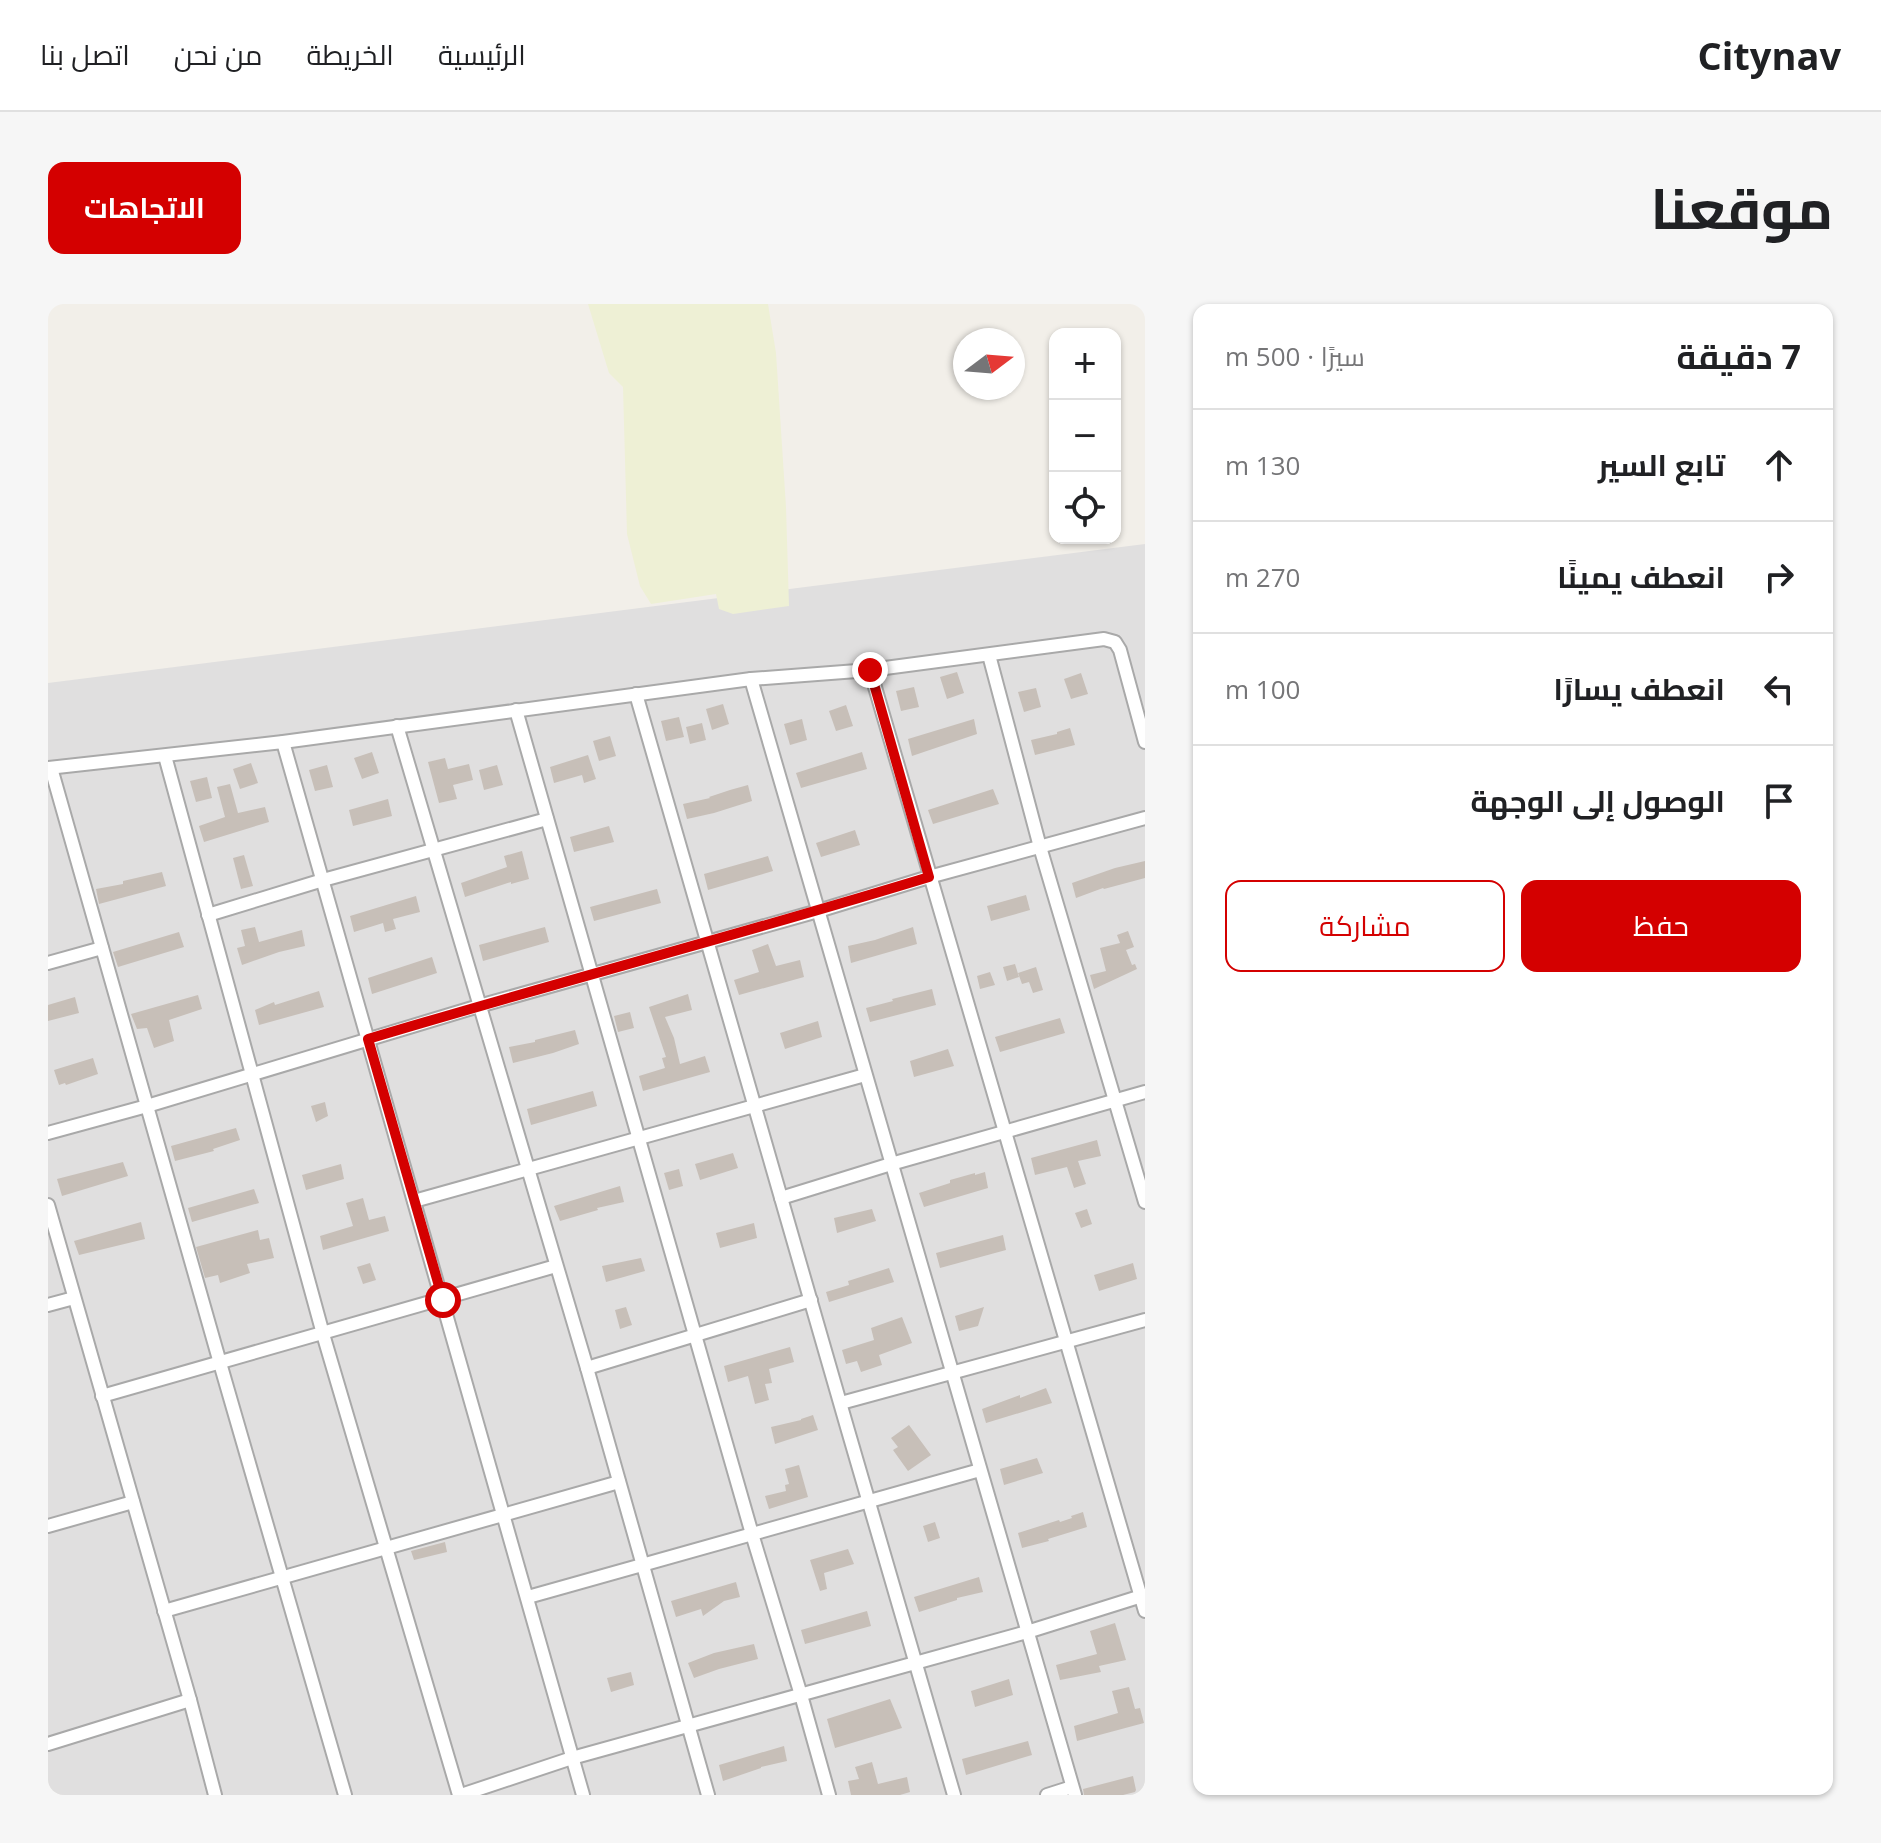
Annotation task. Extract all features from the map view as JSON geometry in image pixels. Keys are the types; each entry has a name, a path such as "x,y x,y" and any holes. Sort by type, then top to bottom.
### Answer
{"street":[{"path":"345,1795 49,768 283,742 751,679 870,670 1104,639 1115,642 1120,650 1145,742"},
{"path":"989,655 1040,847 1145,1202"},
{"path":"870,670 1143,1595 1145,1611"},
{"path":"751,679 1073,1791 1047,1795"},
{"path":"636,694 705,942 954,1795"},
{"path":"516,710 829,1795"},
{"path":"397,726 587,1368 708,1795"},
{"path":"283,742 583,1795"},
{"path":"165,756 323,1334 460,1795 572,1758 1027,1632 1143,1595"},
{"path":"48,1133 479,1006 1145,818"},
{"path":"208,915 547,819"},
{"path":"48,963 102,948"},
{"path":"414,1201 865,1075"},
{"path":"781,1198 1145,1092"},
{"path":"48,1205 215,1795"},
{"path":"102,1396 556,1266"},
{"path":"48,1305 74,1298"},
{"path":"587,1368 811,1300"},
{"path":"841,1403 1145,1320"},
{"path":"528,1597 980,1470"},
{"path":"164,1611 619,1482"},
{"path":"48,1526 133,1502"},
{"path":"48,1744 190,1700"}],"shaded area":[{"path":"1145,544 1145,1795 48,1795 48,683"}],"green space":[{"path":"588,304 768,304 776,353 789,606 733,614 719,609 716,594 651,604 640,586 627,534 623,387 609,373"}],"building":[{"path":"957,672 964,693 947,699 940,677"},
{"path":"1081,673 1088,694 1071,699 1064,679"},
{"path":"914,687 919,707 901,711 896,691"},
{"path":"1036,688 1041,707 1024,712 1018,692"},
{"path":"723,704 729,724 712,730 706,709"},
{"path":"846,705 853,726 836,731 829,711"},
{"path":"679,717 684,737 666,741 661,721"},
{"path":"802,719 807,740 790,745 784,724"},
{"path":"974,719 977,734 912,756 908,739"},
{"path":"702,723 706,740 690,744 686,727"},
{"path":"1070,728 1075,745 1035,755 1031,740"},
{"path":"610,736 616,756 599,761 593,741"},
{"path":"372,752 379,773 362,779 354,758"},
{"path":"862,752 867,769 801,788 796,773"},
{"path":"588,755 596,779 584,783 582,775 554,783 550,767"},
{"path":"445,758 448,769 469,764 473,780 453,785 457,799 439,803 428,762"},
{"path":"251,763 258,783 240,789 233,769"},
{"path":"327,765 333,787 315,791 309,770"},
{"path":"497,765 503,785 484,790 479,770"},
{"path":"207,777 212,798 196,802 190,781"},
{"path":"230,784 238,813 265,807 269,822 204,842 199,826 225,817 217,787"},
{"path":"748,785 752,801 687,819 683,804"},
{"path":"993,789 999,804 933,824 928,810"},
{"path":"388,799 392,816 353,826 349,810"},
{"path":"609,826 614,842 574,852 570,837"},
{"path":"855,830 860,845 821,857 816,843"},
{"path":"522,851 529,879 465,897 461,883 507,867 504,856"},
{"path":"244,855 253,886 241,889 233,858"},
{"path":"768,856 773,871 708,890 704,874"},
{"path":"1145,861 1145,878 1076,898 1072,883"},
{"path":"162,872 166,886 99,904 96,889"},
{"path":"657,889 661,903 594,921 590,907"},
{"path":"1026,895 1030,910 991,921 987,906"},
{"path":"416,896 420,912 393,919 396,929 385,932 383,923 354,932 350,916"},
{"path":"255,927 259,942 302,930 305,946 242,965 237,948 245,946 241,930"},
{"path":"545,927 549,942 483,961 479,945"},
{"path":"913,927 917,944 851,963 848,946"},
{"path":"1128,931 1134,947 1126,950 1137,969 1094,989 1090,975 1106,971 1100,948 1120,943 1117,935"},
{"path":"179,932 184,947 118,967 113,952"},
{"path":"768,944 776,966 800,960 804,977 739,995 734,980 759,972 752,950"},
{"path":"432,957 437,973 372,994 368,978"},
{"path":"1015,964 1019,977 1007,981 1003,967"},
{"path":"1036,967 1043,990 1033,993 1029,982 1022,984 1018,973"},
{"path":"990,972 995,985 980,989 977,976"},
{"path":"932,989 936,1005 870,1022 866,1008"},
{"path":"319,991 324,1007 259,1025 255,1010"},
{"path":"688,994 692,1010 665,1017 680,1064 705,1056 710,1072 643,1091 639,1076 665,1068 662,1058 666,1057 649,1007"},
{"path":"198,995 202,1009 169,1020 174,1041 154,1048 147,1028 137,1029 131,1014"},
{"path":"75,997 79,1013 48,1021 48,1005"},
{"path":"630,1012 634,1028 618,1032 614,1016"},
{"path":"1060,1018 1065,1033 1000,1052 995,1037"},
{"path":"818,1021 822,1037 785,1049 780,1033"},
{"path":"575,1030 579,1044 513,1063 509,1047"},
{"path":"948,1049 954,1066 914,1077 910,1061"},
{"path":"93,1058 98,1074 59,1085 54,1070"},
{"path":"593,1091 597,1106 531,1125 527,1109"},
{"path":"325,1102 328,1116 316,1122 311,1106"},
{"path":"236,1128 240,1140 214,1151 175,1161 171,1146"},
{"path":"1097,1140 1101,1156 1078,1161 1086,1184 1074,1188 1067,1167 1035,1175 1031,1158"},
{"path":"733,1153 738,1168 700,1180 695,1164"},
{"path":"123,1162 128,1176 62,1196 57,1179"},
{"path":"341,1164 344,1179 306,1190 302,1175"},
{"path":"679,1169 683,1186 669,1190 664,1173"},
{"path":"985,1172 988,1188 924,1207 919,1193 950,1183 950,1180"},
{"path":"620,1186 624,1202 560,1221 554,1206"},
{"path":"254,1189 259,1203 192,1222 188,1208"},
{"path":"363,1198 369,1220 385,1216 389,1231 323,1250 320,1236 353,1226 346,1203"},
{"path":"872,1209 876,1221 837,1233 834,1218"},
{"path":"1087,1209 1092,1224 1081,1228 1075,1213"},
{"path":"141,1222 145,1239 79,1255 74,1241"},
{"path":"754,1223 757,1238 720,1248 716,1233"},
{"path":"258,1230 260,1240 269,1238 274,1258 247,1264 250,1273 220,1283 218,1275 205,1278 196,1247"},
{"path":"1003,1235 1006,1250 940,1268 936,1253"},
{"path":"641,1258 645,1271 606,1282 602,1266"},
{"path":"370,1263 376,1280 363,1284 357,1267"},
{"path":"1133,1263 1137,1279 1099,1291 1094,1275"},
{"path":"889,1268 894,1282 829,1302 826,1292 849,1285 848,1281"},
{"path":"626,1307 632,1325 620,1329 615,1310"},
{"path":"984,1307 978,1326 959,1331 955,1316"},
{"path":"902,1317 912,1343 879,1355 882,1365 861,1372 857,1361 846,1364 842,1350 874,1340 871,1328"},
{"path":"790,1347 794,1362 769,1369 772,1383 765,1384 769,1400 755,1404 748,1376 728,1382 724,1366"},
{"path":"1046,1388 1052,1403 986,1423 982,1409"},
{"path":"813,1415 818,1430 775,1444 771,1427"},
{"path":"909,1425 931,1455 908,1471 893,1450 898,1447 891,1438"},
{"path":"1037,1458 1043,1473 1004,1485 1000,1469"},
{"path":"799,1465 808,1497 769,1509 765,1496 786,1491 785,1485 789,1484 785,1469"},
{"path":"1083,1512 1087,1527 1022,1548 1018,1533 1060,1522"},
{"path":"935,1522 940,1538 928,1542 923,1526"},
{"path":"445,1542 447,1552 414,1560 411,1551"},
{"path":"848,1549 854,1564 824,1573 827,1589 820,1591 810,1560"},
{"path":"979,1577 983,1592 919,1612 914,1597"},
{"path":"736,1582 740,1597 724,1601 703,1616 701,1609 676,1617 671,1601"},
{"path":"867,1611 871,1626 805,1644 801,1630"},
{"path":"1115,1623 1126,1660 1099,1666 1101,1672 1060,1680 1056,1665 1097,1654 1090,1631"},
{"path":"754,1644 758,1659 694,1678 688,1663 714,1653"},
{"path":"631,1672 634,1685 611,1692 607,1678"},
{"path":"1009,1679 1013,1695 975,1707 971,1691"},
{"path":"1129,1687 1135,1709 1140,1708 1144,1723 1077,1741 1074,1726 1118,1713 1112,1691"},
{"path":"890,1699 902,1728 835,1748 827,1719"},
{"path":"1028,1741 1032,1755 966,1775 962,1759"},
{"path":"784,1746 787,1761 723,1781 719,1765"},
{"path":"872,1762 878,1784 907,1777 910,1792 900,1795 851,1795 848,1781 859,1779 855,1767"},
{"path":"1133,1776 1135,1792 1084,1795 1083,1789"}],"route":[{"path":"443,1300 368,1039 929,877 870,670"}]}
